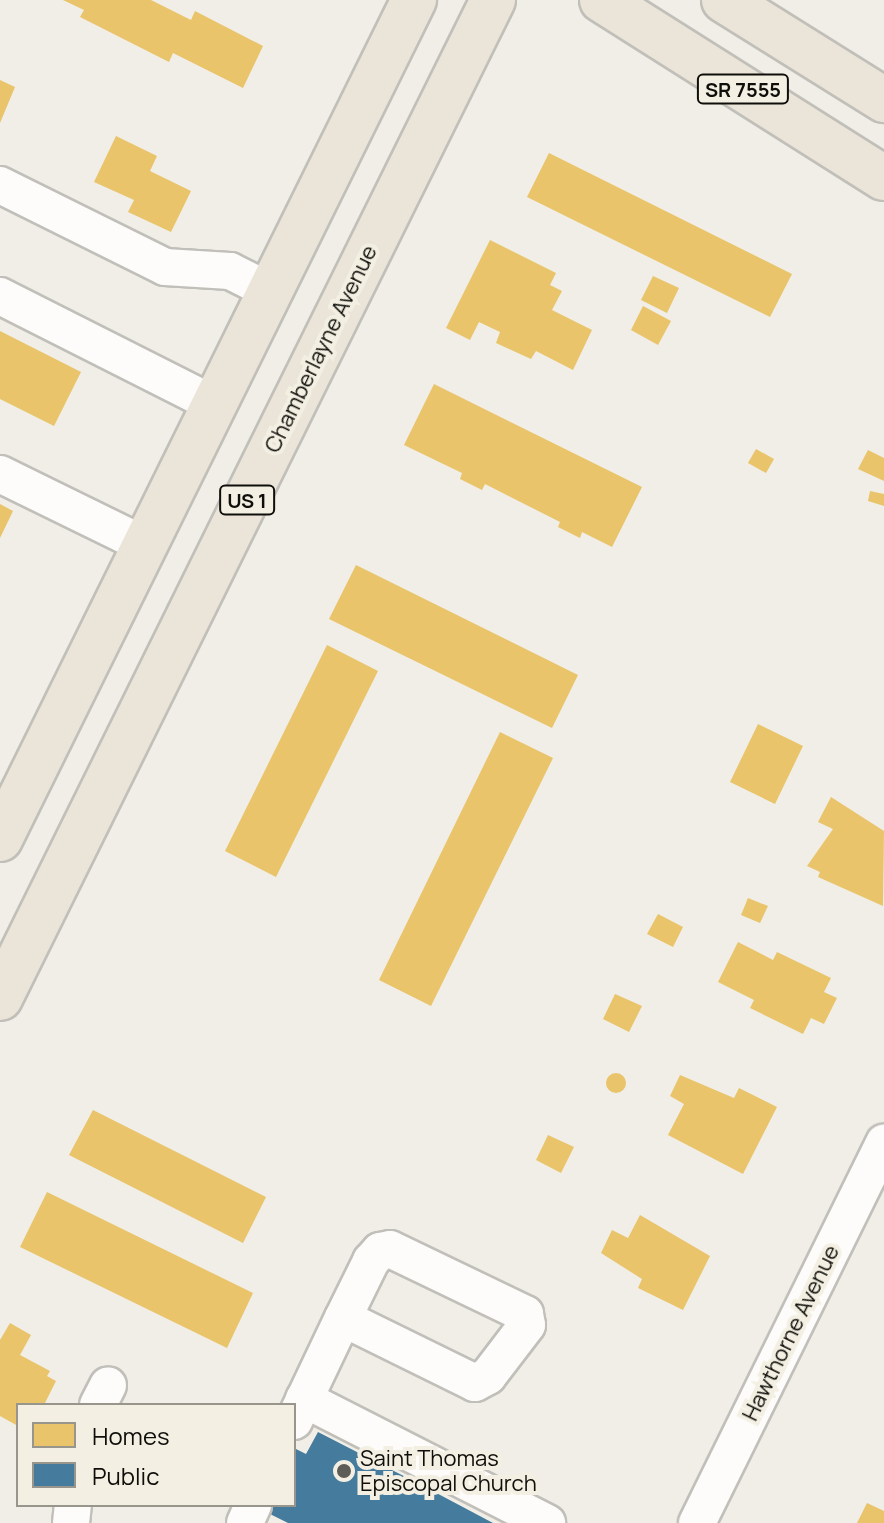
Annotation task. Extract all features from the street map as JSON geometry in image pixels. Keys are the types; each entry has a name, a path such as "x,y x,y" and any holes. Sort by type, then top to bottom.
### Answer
{"main road":[{"path":"0,839 414,0"},
{"name":"Chamberlayne Avenue","path":"0,998 493,0"},
{"name":"SR 7555","path":"602,0 884,178"},
{"name":"SR 7555","path":"724,0 884,100"}],"street":[{"path":"0,185 165,267 230,271 270,291"},
{"path":"0,296 214,404"},
{"path":"0,474 145,545"},
{"name":"Hawthorne Avenue","path":"697,1523 884,1143"},
{"path":"343,1318 475,1383 488,1376 527,1325 525,1314 390,1249 371,1261 343,1318 299,1410 547,1523"}],"building: Homes":[{"path":"63,0 151,0 191,20 195,11 263,46 243,88 173,53 169,62 80,17 84,10"},
{"path":"0,80 15,87 0,123"},
{"path":"116,136 157,156 150,171 191,191 171,232 128,212 134,200 94,182"},
{"path":"549,153 792,274 770,317 527,197"},
{"path":"490,240 556,273 550,285 562,291 552,310 592,330 573,370 536,351 531,359 496,343 500,332 479,322 470,340 446,328"},
{"path":"653,276 679,288 667,313 641,300"},
{"path":"643,306 671,321 658,345 631,330"},
{"path":"0,331 81,372 54,426 0,399"},
{"path":"434,384 642,487 612,547 582,532 580,538 558,527 560,522 485,484 482,490 460,479 462,473 404,445"},
{"path":"756,449 774,459 766,473 748,463"},
{"path":"868,450 884,458 884,481 858,469"},
{"path":"870,491 884,494 884,506 868,501"},
{"path":"0,504 13,511 0,538"},
{"path":"356,565 578,675 552,728 329,619"},
{"path":"327,645 378,671 276,877 225,851"},
{"path":"758,724 803,746 775,804 730,782"},
{"path":"500,732 553,758 431,1006 379,980"},
{"path":"831,797 884,831 883,906 818,877 820,872 807,866 833,829 818,822"},
{"path":"748,898 768,906 760,923 741,915"},
{"path":"658,914 683,927 673,947 647,934"},
{"path":"738,942 773,960 777,952 831,978 824,992 837,998 824,1024 811,1018 803,1034 750,1008 754,1000 718,982"},
{"path":"615,994 642,1006 629,1032 603,1019"},
{"path":"616,1073 623,1076 626,1083 623,1090 616,1093 609,1090 606,1083 609,1076"},
{"path":"680,1075 734,1098 739,1088 777,1107 743,1174 668,1135 684,1104 670,1096"},
{"path":"93,1110 266,1197 243,1243 69,1155"},
{"path":"548,1135 574,1147 561,1173 536,1160"},
{"path":"47,1192 253,1293 227,1348 20,1247"},
{"path":"640,1215 710,1256 683,1310 638,1288 642,1279 601,1253 612,1230 628,1238"},
{"path":"10,1323 31,1335 20,1355 50,1371 47,1376 56,1381 45,1403 16,1403 16,1425 0,1416 0,1340"},
{"path":"867,1503 884,1511 884,1523 857,1523"}],"building: Public":[{"name":"Saint Thomas Episcopal Church","path":"318,1432 493,1523 288,1523 258,1508 296,1507 296,1449 306,1454"}],"place":[{"name":"Saint Thomas Episcopal Church","path":"344,1471"}]}
